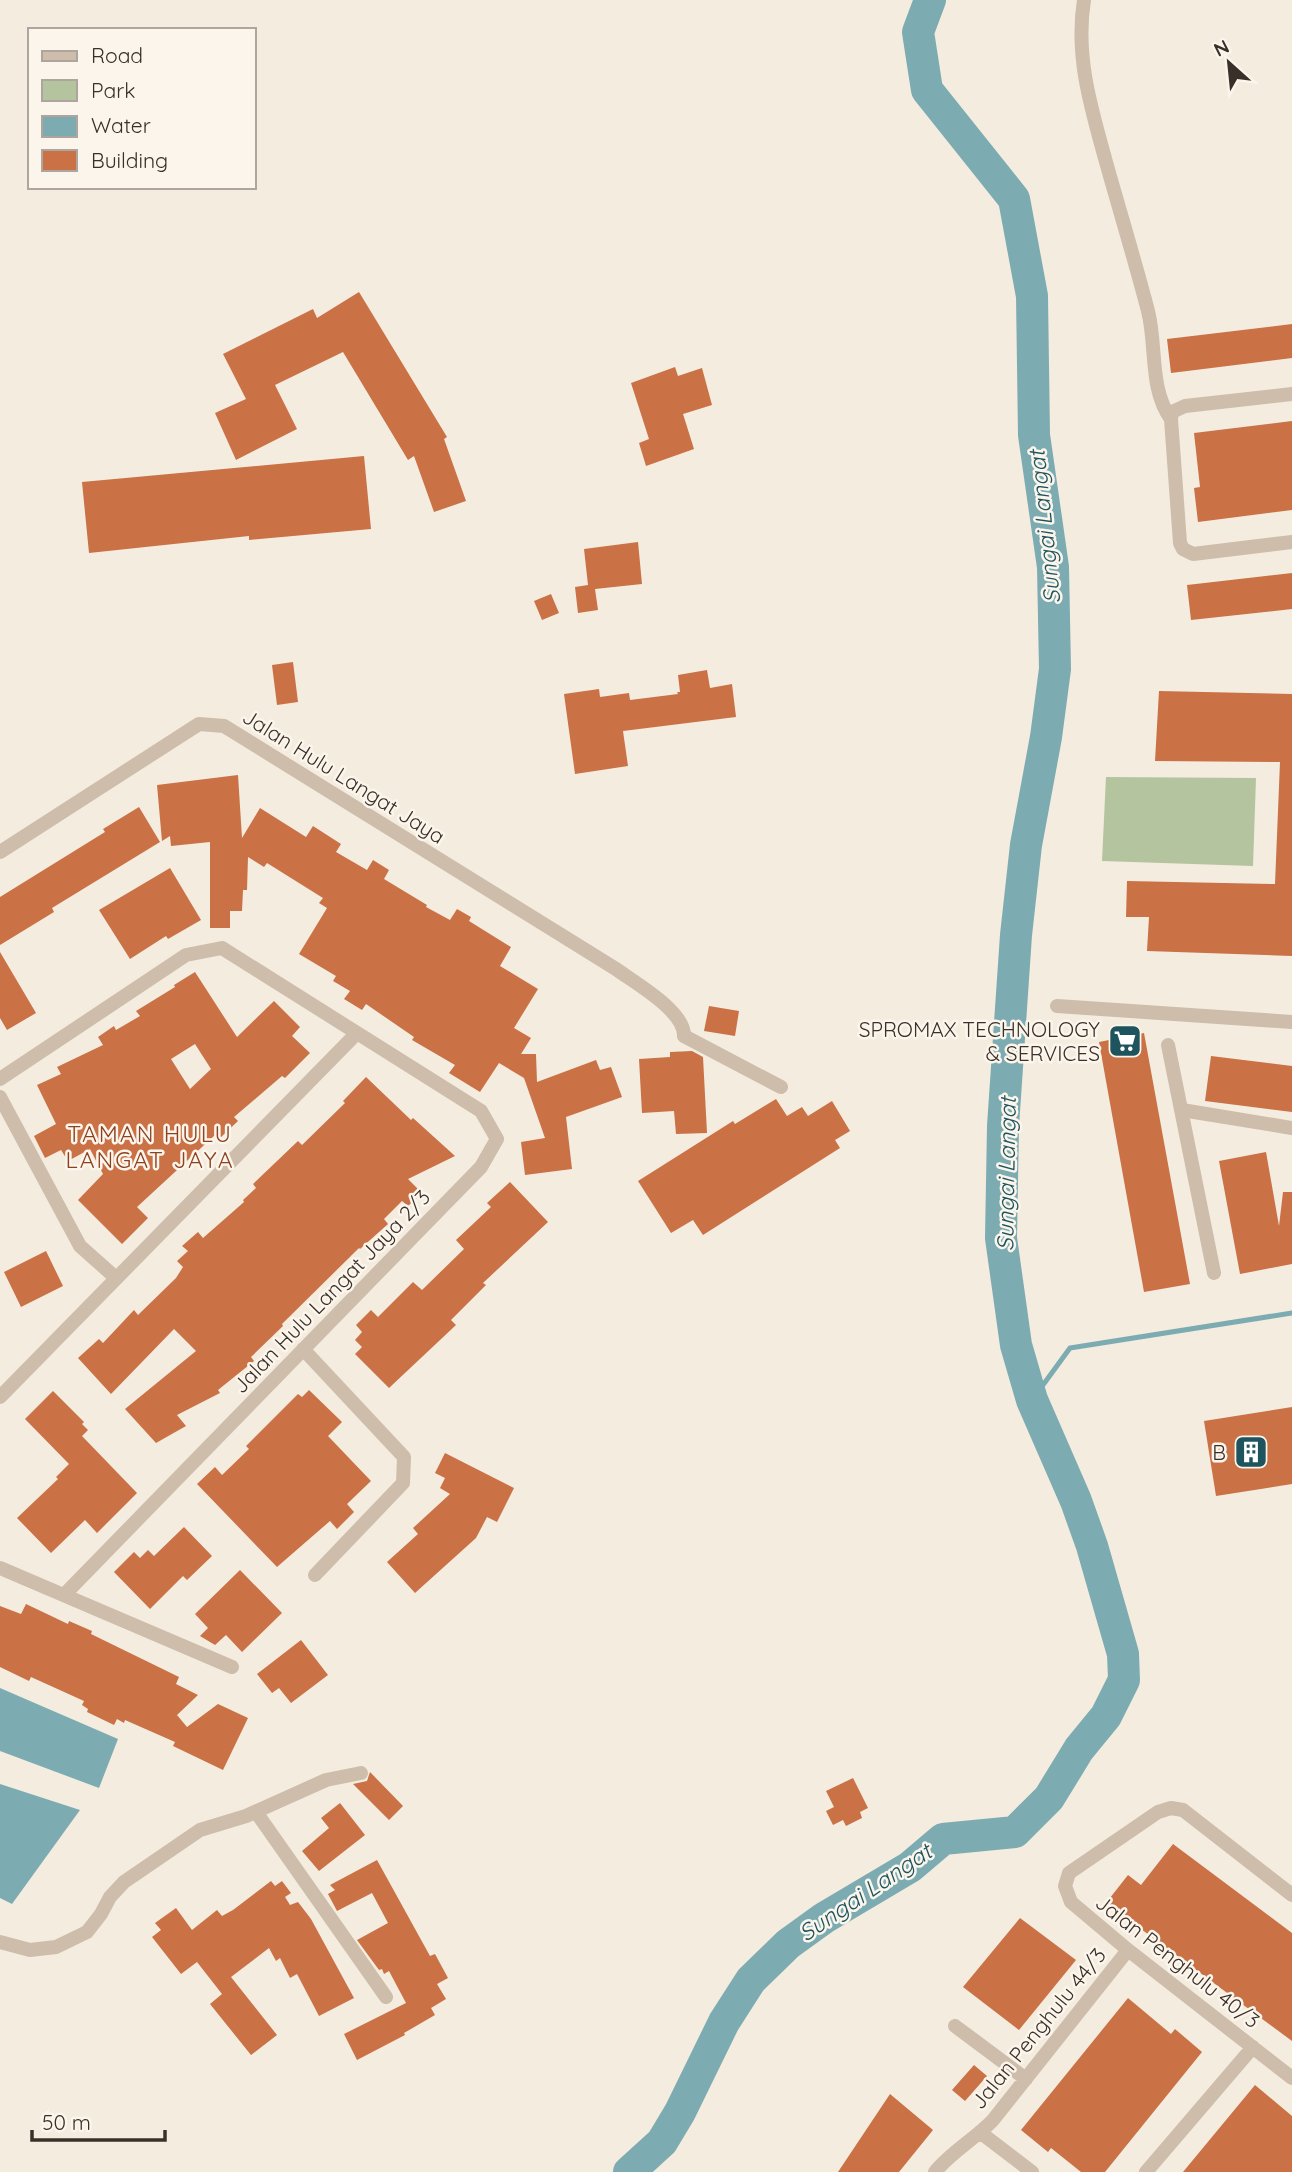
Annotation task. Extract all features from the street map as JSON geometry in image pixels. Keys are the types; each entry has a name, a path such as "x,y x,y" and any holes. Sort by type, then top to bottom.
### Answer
{"street":[{"path":"1084,0 1081,17 1081,58 1089,103 1149,314 1160,401 1171,419"},
{"path":"1292,394 1185,406 1172,412 1171,419 1180,543 1183,549 1193,554 1292,542"},
{"name":"Jalan Hulu Langat Jaya","path":"0,852 199,724 224,726 606,963 663,1003 680,1021 685,1031 684,1037 781,1087"},
{"path":"0,1079 187,955 222,948 358,1033 0,1397"},
{"path":"1057,1006 1292,1022"},
{"name":"Jalan Hulu Langat Jaya 2/3","path":"64,1595 481,1167 497,1139 481,1111 358,1033"},
{"path":"1168,1045 1214,1273"},
{"path":"0,1097 80,1246 116,1278"},
{"path":"1182,1110 1292,1128"},
{"path":"303,1349 404,1457 403,1483 315,1575"},
{"path":"0,1568 232,1667"},
{"path":"0,1942 30,1950 56,1947 87,1932 110,1897 124,1882 200,1830 256,1812 326,1780 361,1773"},
{"name":"Jalan Penghulu 40/3","path":"1292,1895 1183,1810 1171,1808 1158,1812 1069,1873 1065,1886 1070,1902 1292,2078"},
{"path":"256,1812 386,1997"},
{"name":"Jalan Penghulu 44/3","path":"935,2172 944,2161 981,2133 1128,1950"},
{"path":"955,2026 1026,2078"},
{"path":"1146,2172 1252,2047"},
{"path":"981,2133 1032,2172"}],"green space":[{"path":"1106,777 1256,778 1253,866 1102,861"}],"water":[{"path":"0,1688 118,1739 99,1788 0,1751"},
{"path":"0,1784 80,1810 12,1904 0,1898"}],"building":[{"path":"359,292 447,437 444,439 466,501 434,512 414,456 408,460 343,352 275,385 297,429 236,460 215,413 246,399 223,354 313,309 317,318"},
{"path":"1292,324 1292,358 1171,373 1167,339"},
{"path":"675,367 678,376 702,368 712,405 683,414 694,449 646,466 639,443 649,439 631,383"},
{"path":"1292,421 1292,510 1198,522 1194,488 1200,487 1194,433"},
{"path":"364,456 371,529 249,540 249,536 89,553 82,482"},
{"path":"638,542 642,584 595,589 598,610 578,613 575,587 588,585 584,549"},
{"path":"1292,573 1292,609 1191,620 1187,585"},
{"path":"551,594 559,613 542,620 534,601"},
{"path":"293,662 298,702 277,705 272,665"},
{"path":"707,670 710,688 732,684 736,717 623,731 628,766 575,774 564,694 599,689 600,697 629,693 630,700 678,694 678,675"},
{"path":"1159,691 1292,694 1292,956 1147,951 1149,917 1126,917 1127,881 1275,884 1280,762 1155,761"},
{"path":"238,775 242,838 260,808 306,837 313,826 341,844 336,852 367,870 373,860 389,870 384,879 427,905 426,907 450,920 457,909 471,917 469,921 511,947 500,966 538,989 514,1028 531,1038 521,1054 536,1054 537,1082 596,1060 600,1070 611,1067 622,1097 566,1117 572,1169 525,1175 521,1142 545,1138 524,1078 499,1063 480,1092 449,1073 455,1065 412,1040 414,1037 366,1004 362,1010 344,999 350,991 333,981 336,976 299,954 327,908 319,903 323,898 267,863 264,867 248,857 247,890 243,890 242,911 230,911 230,928 210,928 210,842 171,846 170,836 162,841 157,785"},
{"path":"139,807 160,842 52,908 54,912 0,945 0,897 105,832 103,829"},
{"path":"170,868 201,920 168,939 166,936 130,959 99,910"},
{"path":"0,952 36,1013 7,1030 0,1018"},
{"path":"195,972 237,1037 274,1001 300,1027 292,1036 310,1053 285,1078 282,1076 234,1117 238,1121 219,1139 215,1135 137,1207 148,1218 122,1244 78,1200 103,1174 90,1149 68,1161 61,1150 45,1158 34,1136 56,1124 37,1085 61,1074 57,1067 103,1045 98,1037 114,1026 116,1030 140,1016 136,1011 175,987 174,985","holes":["195,1044 211,1069 190,1089 171,1059"]},
{"path":"709,1006 739,1011 735,1036 704,1031"},
{"path":"1144,1033 1190,1284 1144,1292 1099,1042"},
{"path":"692,1051 703,1057 707,1133 676,1134 674,1111 642,1113 639,1059 670,1057 670,1052"},
{"path":"1211,1056 1292,1066 1292,1112 1205,1101"},
{"path":"366,1077 411,1120 413,1118 455,1156 408,1179 422,1193 408,1206 402,1201 384,1219 388,1224 359,1248 282,1324 251,1357 254,1361 218,1390 220,1393 177,1415 186,1426 156,1443 125,1409 196,1351 174,1329 111,1394 78,1358 99,1339 103,1343 134,1310 138,1315 176,1278 183,1267 177,1261 188,1251 182,1246 198,1232 203,1238 244,1202 256,1188 253,1184 298,1141 302,1145 345,1103 343,1101"},
{"path":"776,1099 787,1116 802,1107 808,1116 832,1101 850,1131 835,1140 840,1148 703,1235 693,1220 671,1233 638,1181 733,1121 735,1124"},
{"path":"1266,1152 1279,1226 1283,1192 1292,1192 1292,1264 1240,1274 1219,1161"},
{"path":"510,1182 548,1222 483,1283 486,1285 451,1320 456,1325 389,1388 355,1354 362,1347 355,1340 362,1332 356,1325 371,1310 378,1317 413,1282 422,1290 464,1249 456,1240 491,1207 487,1203"},
{"path":"46,1251 63,1286 21,1307 4,1272"},
{"path":"309,1390 342,1422 328,1436 371,1481 347,1504 354,1512 337,1529 330,1521 277,1567 197,1484 215,1467 222,1475 249,1449 246,1446 298,1394 302,1397"},
{"path":"53,1391 84,1422 82,1424 88,1430 82,1436 137,1493 97,1533 85,1520 51,1553 17,1518 58,1479 56,1477 69,1464 25,1419"},
{"name":"B","path":"1292,1407 1292,1484 1216,1496 1204,1421"},
{"path":"445,1453 514,1488 497,1522 487,1517 476,1538 415,1593 387,1562 418,1534 413,1528 450,1494 440,1488 445,1478 435,1473"},
{"path":"184,1527 212,1556 187,1580 183,1576 150,1609 114,1572 134,1552 140,1558 148,1550 154,1556"},
{"path":"240,1570 282,1613 242,1652 226,1635 215,1645 200,1636 208,1628 195,1614"},
{"path":"26,1604 68,1624 69,1621 92,1631 91,1634 179,1677 176,1684 198,1695 177,1715 187,1727 218,1704 248,1718 223,1770 173,1746 175,1742 125,1720 124,1723 117,1719 114,1725 87,1712 88,1709 82,1705 84,1701 31,1677 29,1681 0,1667 0,1606 21,1614"},
{"path":"301,1640 328,1675 291,1703 279,1688 272,1693 257,1674"},
{"path":"370,1772 403,1806 389,1820 353,1784 367,1781"},
{"path":"853,1778 868,1808 860,1812 862,1818 846,1826 843,1820 833,1825 826,1811 834,1807 826,1791"},
{"path":"340,1803 365,1835 319,1871 302,1851 329,1828 321,1818"},
{"path":"1173,1844 1292,1933 1292,2041 1106,1903 1128,1875 1141,1885"},
{"path":"377,1860 430,1956 435,1954 448,1978 437,1984 446,1999 431,2008 435,2015 404,2033 405,2035 357,2060 344,2034 406,2003 389,1971 384,1974 382,1969 379,1970 357,1940 388,1923 372,1893 337,1911 328,1894 335,1890 330,1885"},
{"path":"271,1881 275,1886 282,1881 291,1893 285,1897 290,1905 298,1902 311,1919 354,1998 319,2016 297,1974 290,1978 280,1958 276,1961 269,1948 231,1977 277,2035 251,2055 210,2004 222,1994 197,1962 181,1974 152,1937 161,1930 155,1923 176,1908 192,1930 217,1910 222,1916 233,1910"},
{"path":"1020,1918 1076,1960 1019,2030 963,1987"},
{"path":"1128,1998 1171,2034 1175,2029 1202,2052 1105,2172 1081,2172 1051,2148 1048,2152 1021,2130"},
{"path":"974,2065 987,2076 965,2101 952,2090"},
{"path":"1255,2085 1292,2116 1292,2172 1183,2172"},
{"path":"890,2094 933,2130 899,2172 838,2172"}],"waterway":[{"name":"Sungai Langat","path":"629,2172 662,2142 680,2112 724,2022 751,1980 788,1944 824,1918 910,1867 943,1839 1015,1832 1049,1798 1079,1749 1106,1716 1124,1680 1123,1654 1092,1546 1076,1501 1032,1400 1016,1345 1001,1238 1003,1126 1016,935 1026,845 1046,737 1055,669 1053,567 1034,435 1032,296 1014,199 927,90 918,32 930,0"},
{"path":"1032,1400 1070,1348 1292,1313"}],"place":[{"name":"SPROMAX TECHNOLOGY & SERVICES","path":"1125,1041"},
{"name":"B","path":"1251,1452"}],"district":[{"name":"TAMAN HULU LANGAT JAYA","path":"150,1146"}]}
